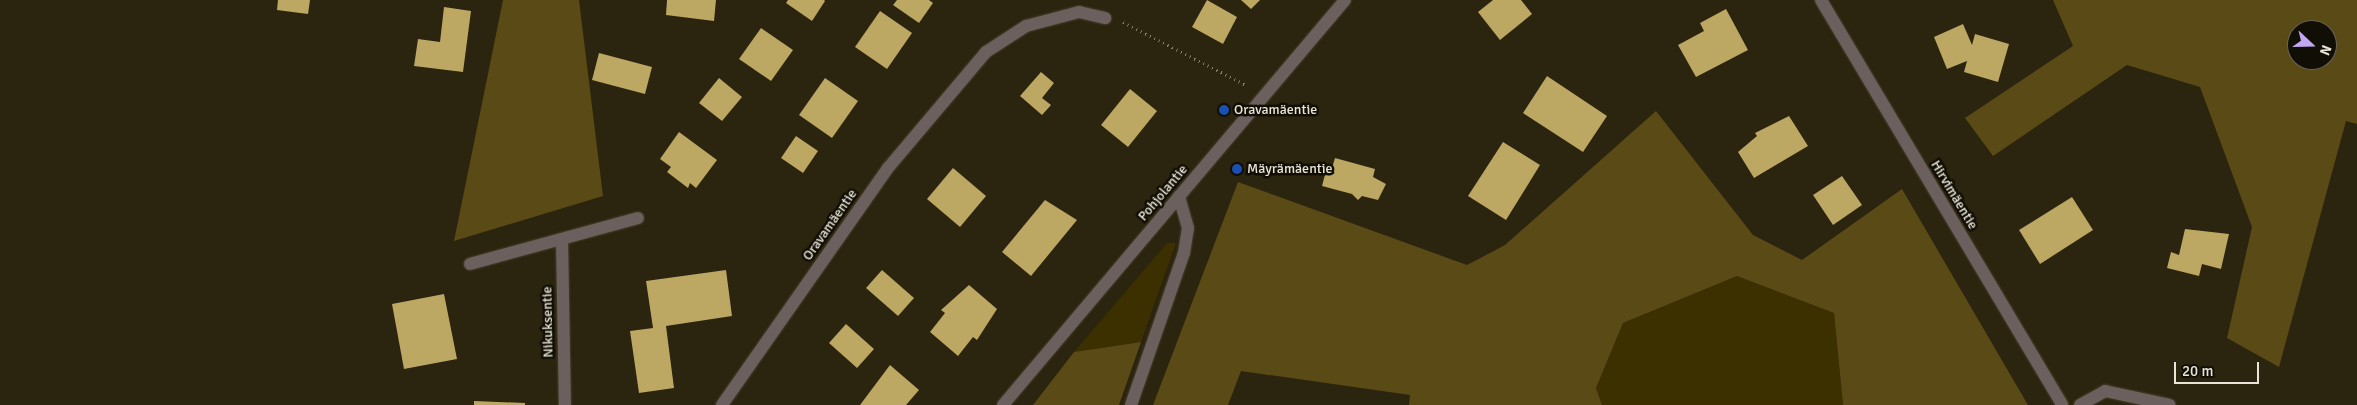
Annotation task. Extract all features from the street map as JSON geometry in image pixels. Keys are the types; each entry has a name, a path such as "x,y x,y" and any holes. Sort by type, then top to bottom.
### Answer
{"street":[{"name":"Pohjolantie","path":"1003,405 1346,0"},
{"name":"Hirvimäentie","path":"1821,0 2062,405"},
{"name":"Oravamäentie","path":"722,405 888,168 986,52 1026,26 1079,12 1105,18"},
{"path":"1131,405 1184,253 1188,228 1179,196"},
{"path":"470,264 638,218"},
{"name":"Nikuksentie","path":"562,239 565,405"},
{"path":"2080,405 2105,391 2170,405"}],"path":[{"path":"1105,18 1134,26 1225,71 1262,98"}],"shaded area":[{"path":"503,0 579,0 603,196 454,241"},
{"path":"2053,0 2357,0 2357,124 2346,121 2279,367 2227,338 2252,227 2200,87 2127,65 1993,156 1965,118 2073,46"},
{"path":"1656,111 1753,235 1802,260 1902,189 2028,405 1843,405 1834,313 1737,276 1623,323 1596,388 1602,405 1409,405 1410,395 1241,371 1228,405 1153,405 1238,182 1467,265 1505,245"},
{"path":"1167,243 1176,243 1141,342 1074,352"},
{"path":"1737,276 1834,313 1843,405 1602,405 1596,388 1623,323"},
{"path":"1141,342 1119,405 1033,405 1074,352"}],"building":[{"path":"278,0 310,0 308,14 277,10"},
{"path":"667,0 716,0 714,21 666,15"},
{"path":"788,0 825,1 812,21 786,3"},
{"path":"897,0 929,0 933,3 919,23 893,5"},
{"path":"1207,0 1237,17 1223,44 1192,27"},
{"path":"1241,0 1260,0 1251,9"},
{"path":"1493,0 1521,0 1532,14 1500,40 1478,12"},
{"path":"444,7 471,11 463,72 414,66 418,39 440,42"},
{"path":"1726,9 1748,50 1696,77 1678,45 1704,31 1700,23"},
{"path":"880,11 912,33 887,69 855,47"},
{"path":"1963,24 1972,45 1975,34 2009,44 1998,82 1964,72 1967,61 1947,69 1934,37"},
{"path":"761,28 793,50 771,81 739,59"},
{"path":"599,53 652,67 645,94 592,80"},
{"path":"1041,72 1054,83 1042,98 1051,105 1042,115 1020,96"},
{"path":"1547,76 1607,116 1583,152 1523,113"},
{"path":"719,78 742,97 722,121 699,103"},
{"path":"825,78 858,101 832,138 799,115"},
{"path":"1130,89 1157,111 1128,147 1101,125"},
{"path":"1789,116 1808,146 1754,178 1738,152 1757,136 1755,133"},
{"path":"679,132 717,160 696,188 690,183 688,188 667,172 671,167 660,159"},
{"path":"796,136 818,151 803,173 781,158"},
{"path":"1503,142 1540,165 1506,220 1468,196"},
{"path":"1335,158 1375,169 1373,177 1386,184 1378,200 1362,196 1358,200 1352,194 1322,186 1327,167 1332,168"},
{"path":"953,168 986,196 960,227 927,199"},
{"path":"1842,176 1862,205 1833,225 1813,195"},
{"path":"2072,197 2093,230 2040,264 2019,230"},
{"path":"1045,200 1077,220 1031,276 1002,252"},
{"path":"2185,229 2229,234 2221,269 2202,264 2199,276 2167,268 2171,252 2179,255"},
{"path":"726,270 732,316 666,326 674,388 639,393 630,331 653,328 646,281"},
{"path":"882,270 914,298 898,316 866,288"},
{"path":"969,285 997,309 977,340 973,337 958,356 930,332 945,313 941,310"},
{"path":"444,294 457,359 404,369 392,304"},
{"path":"846,324 874,349 857,368 829,343"},
{"path":"890,365 919,390 906,405 860,405"},
{"path":"474,401 525,403 525,405 474,405"}],"place":[{"name":"Oravamäentie","path":"1224,110"},
{"name":"Mäyrämäentie","path":"1237,169"}]}
